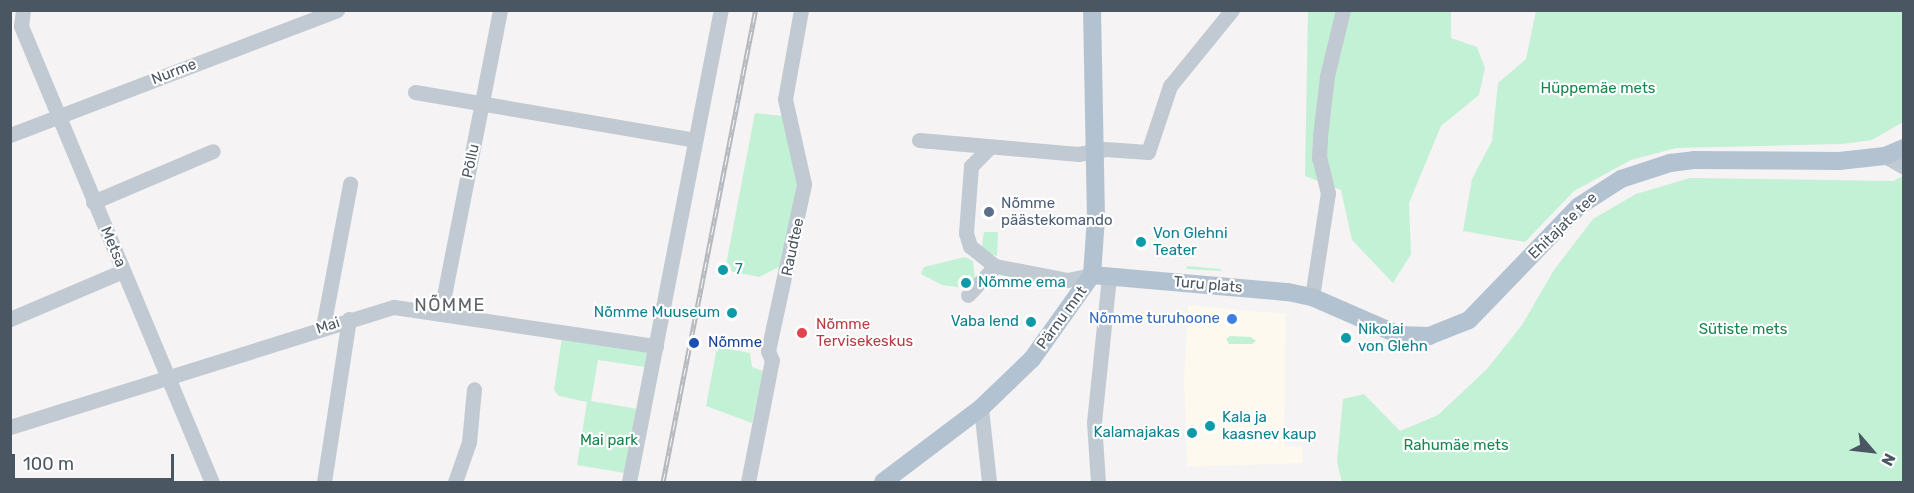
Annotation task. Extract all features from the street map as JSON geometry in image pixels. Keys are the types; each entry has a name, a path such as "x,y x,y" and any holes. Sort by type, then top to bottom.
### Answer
{"main road":[{"name":"Pärnu mnt","path":"884,482 981,408 1032,359 1101,275 1092,154 1092,10"},
{"name":"Ehitajate tee","path":"1317,299 1399,335 1441,333 1469,320 1579,206 1621,179 1670,163 1694,160 1839,160 1885,156 1904,148"},
{"name":"Turu plats","path":"1101,275 1317,299"}],"street":[{"name":"Metsa","path":"23,10 21,26 212,483"},
{"name":"Nurme","path":"10,135 337,10"},
{"name":"Põllu","path":"441,311 500,10"},
{"path":"629,483 721,10"},
{"name":"Raudtee","path":"748,483 770,368 768,351 784,295 804,184 785,99 801,10"},
{"path":"919,140 1092,154 1105,149 1148,152 1170,86 1232,10"},
{"path":"1317,299 1329,193 1319,158 1320,135 1327,76 1343,10"},
{"path":"415,92 695,140"},
{"path":"990,147 971,166 966,233 970,246 995,267 1067,280 1101,275 1104,309 1094,422 1098,483"},
{"path":"93,202 213,151"},
{"path":"1885,156 1904,167"},
{"path":"323,327 350,184"},
{"path":"968,295 995,267"},
{"path":"10,320 123,271"},
{"name":"Mai","path":"10,427 323,327 394,307 441,311 656,346"},
{"path":"324,483 349,319"},
{"path":"455,483 468,442 474,389"},
{"path":"981,408 989,483"}],"shaded area":[{"path":"1188,305 1286,314 1284,446 1302,447 1303,463 1187,467 1184,379"}],"green space":[{"path":"1308,11 1451,11 1451,38 1477,47 1485,68 1479,95 1441,126 1409,203 1411,254 1393,283 1352,240 1341,190 1305,176"},
{"name":"Hüppemäe mets","path":"1536,11 1903,11 1903,122 1872,140 1842,144 1676,148 1631,160 1574,191 1525,242 1463,231 1472,179 1492,141 1498,83 1526,59"},
{"path":"755,113 782,116 798,175 785,264 759,277 725,270"},
{"name":"Sütiste mets","path":"1903,176 1903,482 1342,482 1337,462 1343,399 1364,394 1400,431 1438,415 1487,369 1522,325 1554,270 1593,219 1636,194 1690,178 1893,181"},
{"path":"984,232 998,232 997,256 981,251"},
{"path":"965,257 973,261 975,280 965,288 942,285 921,274 924,267"},
{"path":"1187,266 1220,269 1222,271 1186,269"},
{"name":"Mai park","path":"563,331 656,346 652,368 598,360 591,401 644,410 631,474 577,465 587,402 559,396 554,390"},
{"path":"1230,336 1251,337 1256,341 1252,344 1229,344 1226,339"},
{"path":"717,347 750,353 752,367 763,371 752,423 706,406"}],"railway":[{"path":"663,482 756,10"}],"place":[{"name":"Nõmme päästekomando","path":"989,212"},
{"name":"Von Glehni Teater","path":"1141,242"},
{"name":"7","path":"723,270"},
{"name":"Nõmme ema","path":"966,283"},
{"name":"Nõmme Muuseum","path":"732,313"},
{"name":"Nõmme turuhoone","path":"1232,319"},
{"name":"Vaba lend","path":"1031,322"},
{"name":"Nõmme Tervisekeskus","path":"802,333"},
{"name":"Nikolai von Glehn","path":"1346,338"},
{"name":"Nõmme","path":"694,343"},
{"name":"Kala ja kaasnev kaup","path":"1210,426"},
{"name":"Kalamajakas","path":"1192,433"}],"district":[{"name":"NÕMME","path":"450,305"}],"park label":[{"name":"Rahumäe mets","path":"1456,446"}]}
